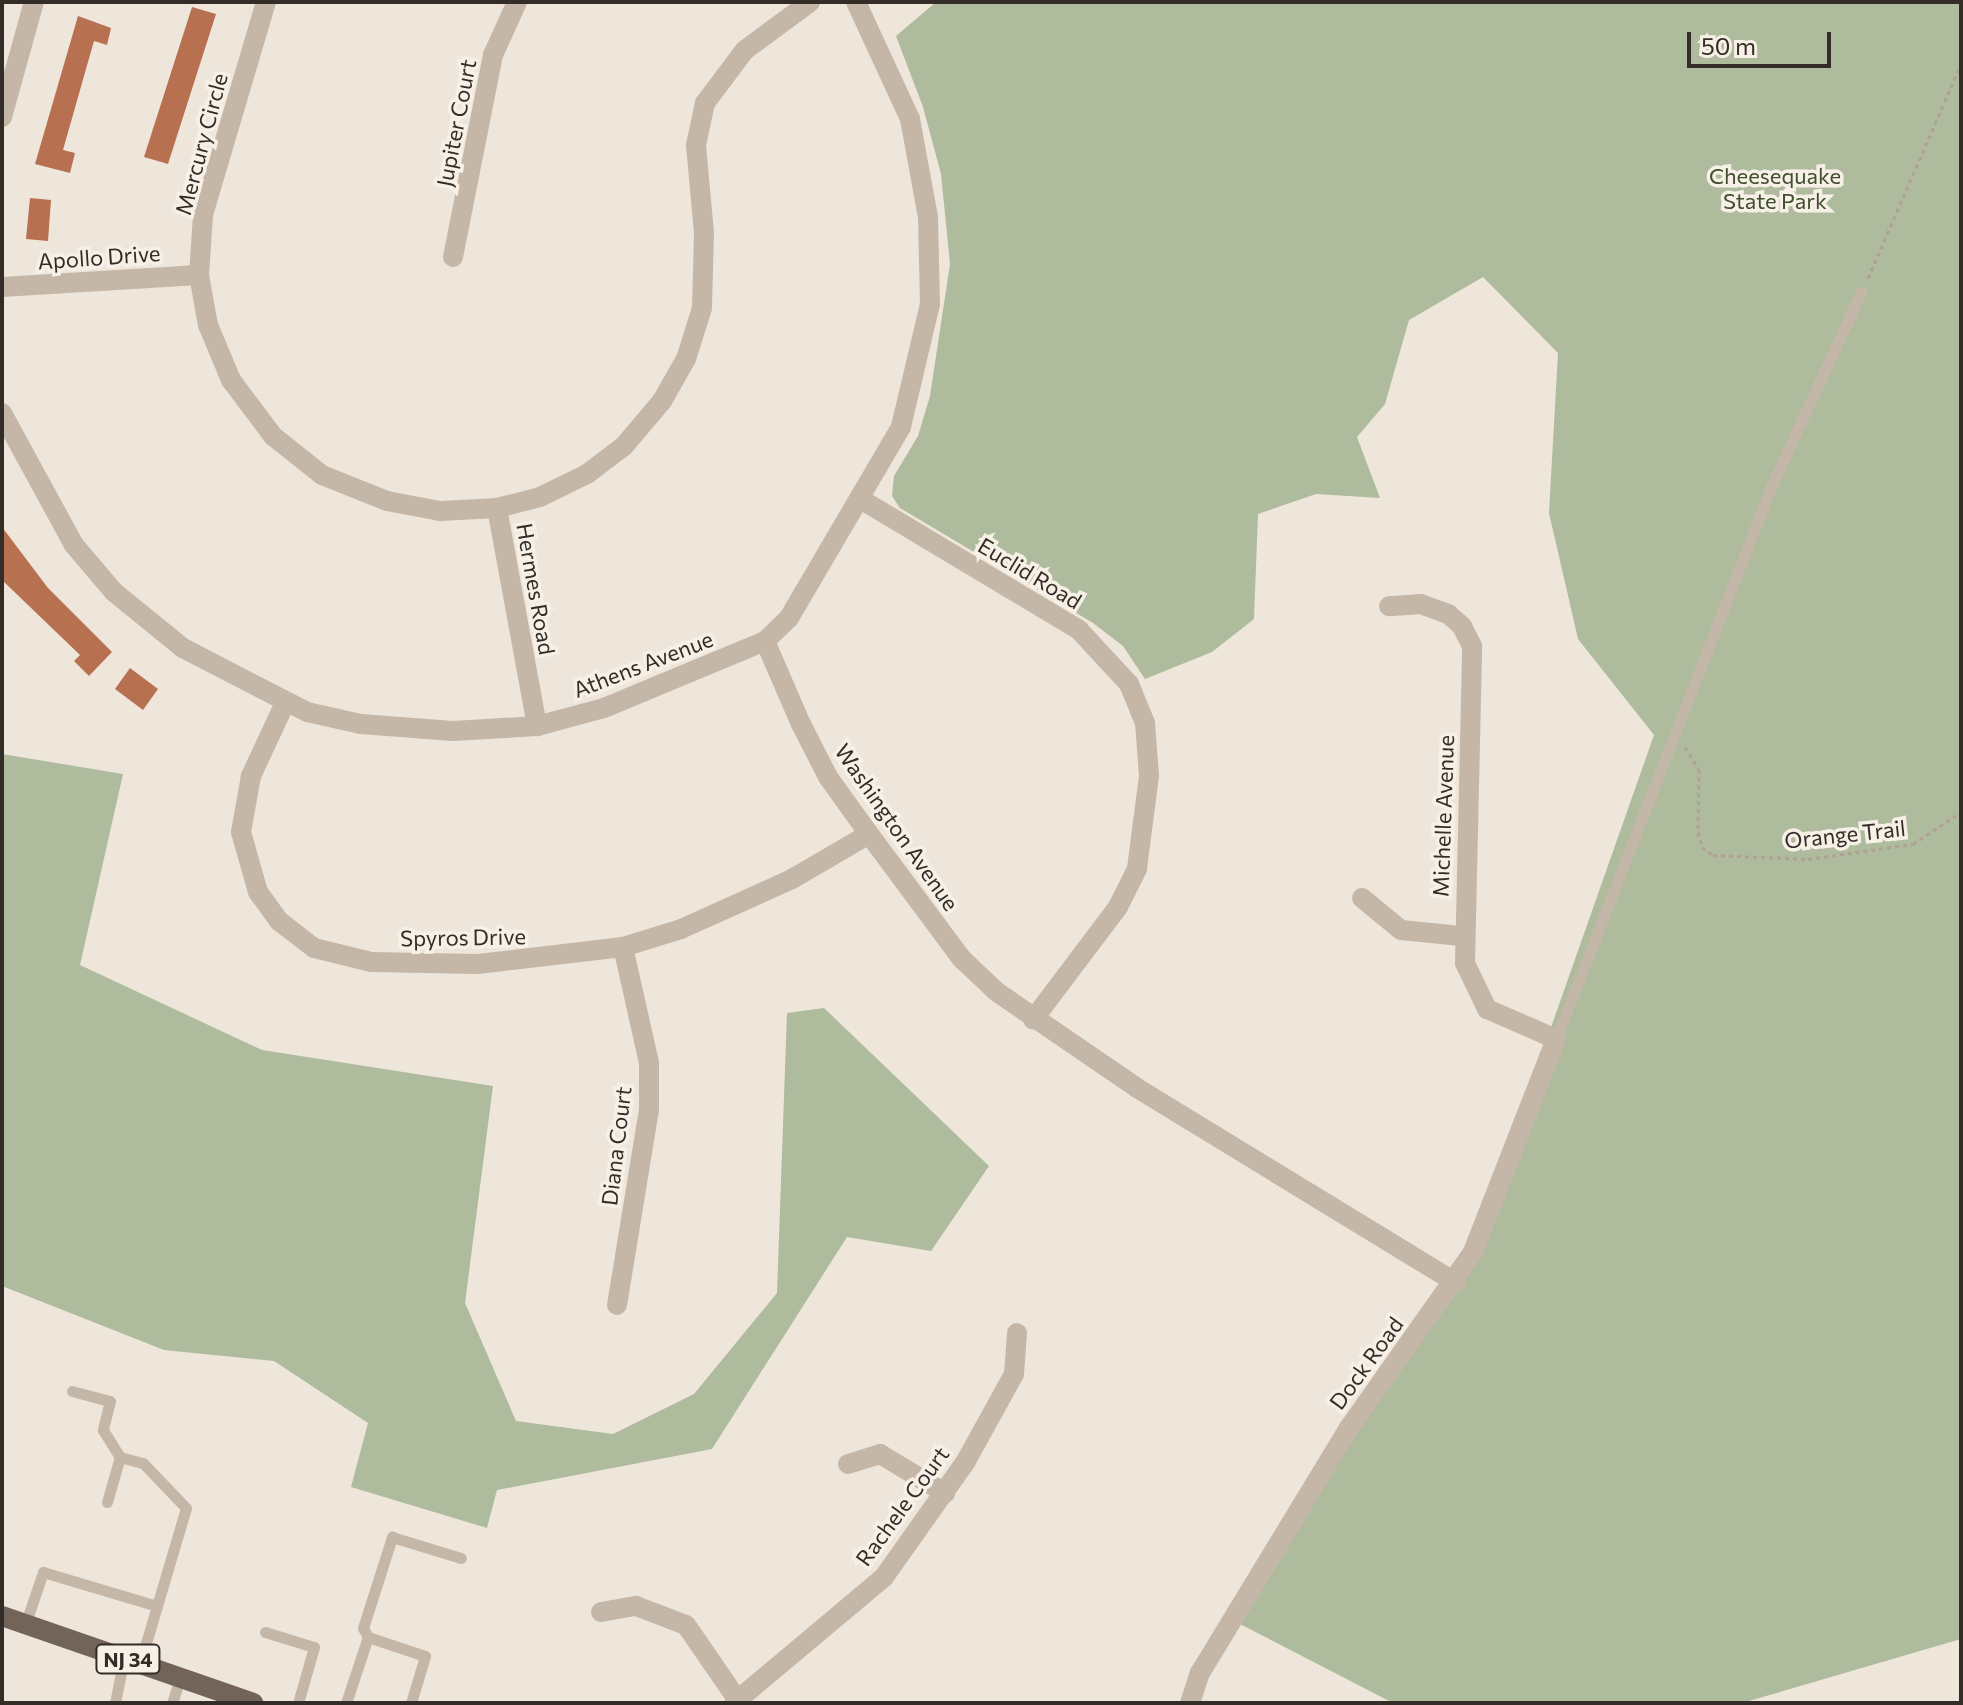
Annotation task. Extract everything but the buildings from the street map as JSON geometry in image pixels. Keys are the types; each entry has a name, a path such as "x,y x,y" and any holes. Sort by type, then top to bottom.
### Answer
{"main road":[{"name":"NJ 34","path":"2,1616 253,1703"}],"street":[{"path":"2,117 34,2"},
{"name":"Mercury Circle","path":"266,2 203,215 199,275 208,325 231,380 273,436 322,475 387,501 440,511 497,508 540,497 587,474 624,446 662,401 686,359 702,308 704,233 696,145 705,103 745,50 810,2"},
{"name":"Jupiter Court","path":"453,257 493,55 517,2"},
{"path":"765,641 789,618 862,500 901,427 924,345 931,267 928,217 910,119 856,2"},
{"name":"Apollo Drive","path":"2,287 199,275"},
{"name":"Athens Avenue","path":"2,413 74,545 114,592 183,648 285,703 361,724 453,731 537,726 604,708 765,641"},
{"name":"Euclid Road","path":"862,500 1079,630 1129,684 1145,723 1149,776 1137,869 1118,907 1033,1020"},
{"name":"Hermes Road","path":"497,508 537,726"},
{"name":"Michelle Avenue","path":"1389,606 1421,604 1448,614 1462,626 1472,646 1461,936 1465,963 1487,1009 1556,1039"},
{"name":"Washington Avenue","path":"765,641 828,777 962,959 1033,1020 1455,1282"},
{"name":"Spyros Drive","path":"285,703 251,776 241,832 258,892 279,921 314,948 371,962 478,964 623,947 681,929 792,879 869,834"},
{"path":"1362,898 1401,930 1461,936"},
{"name":"Diana Court","path":"617,1305 649,1110 649,1063 623,947"},
{"name":"Dock Road","path":"1190,1703 1200,1673 1349,1428 1455,1282 1483,1232 1556,1039"},
{"name":"Rachele Court","path":"736,1701 884,1577 945,1493 1014,1374 1017,1333"},
{"path":"848,1464 880,1454 945,1493"},
{"path":"601,1612 636,1606 686,1625 736,1701"}],"lane":[{"path":"1556,1039 1771,487 1861,292"},
{"path":"72,1391 110,1401 103,1430 120,1457 143,1463 186,1508 157,1606 115,1703"},
{"path":"107,1502 120,1457"},
{"path":"411,1703 425,1656 368,1637 363,1628 392,1537 461,1558"},
{"path":"25,1625 43,1572 157,1606"},
{"path":"265,1632 314,1647 298,1703"},
{"path":"346,1703 368,1637"},
{"path":"172,1703 181,1676"}],"path":[{"path":"1861,292 1961,64"},
{"name":"Orange Trail","path":"1673,738 1690,752 1699,769 1698,832 1702,847 1713,855 1808,859 1913,844 1961,812"}],"green space":[{"name":"Cheesequake State Park","path":"936,2 1961,2 1961,1639 1742,1703 1393,1703 1234,1621 1481,1226 1654,735 1578,639 1549,513 1558,353 1483,277 1409,320 1385,404 1357,437 1380,498 1316,494 1258,514 1254,619 1212,652 1145,679 1123,646 1093,623 900,508 892,496 894,476 918,436 930,396 950,264 941,174 923,107 896,36"},
{"path":"2,754 123,774 80,965 262,1050 493,1086 465,1303 516,1421 613,1434 694,1394 777,1293 787,1013 824,1008 989,1166 931,1251 847,1237 712,1449 497,1490 487,1528 351,1487 368,1423 274,1361 164,1350 2,1286"}]}
